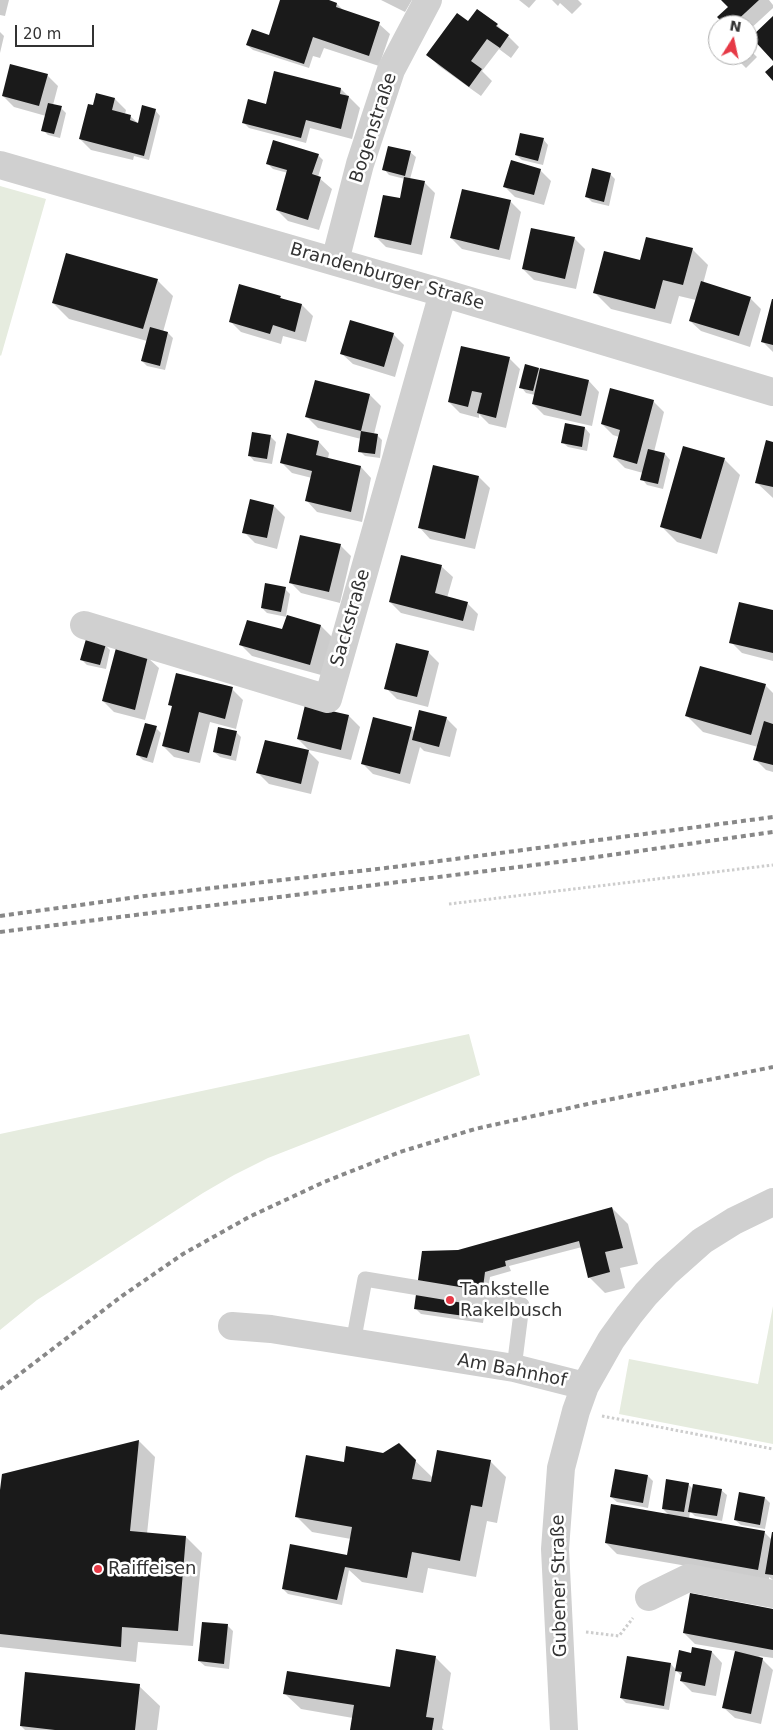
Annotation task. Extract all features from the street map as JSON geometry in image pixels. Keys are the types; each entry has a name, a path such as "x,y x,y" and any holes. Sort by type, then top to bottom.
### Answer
{"street":[{"name":"Bogenstraße","path":"336,261 360,164 391,70 428,0"},
{"name":"Brandenburger Straße","path":"0,165 336,261 773,392"},
{"name":"Sackstraße","path":"84,626 328,699 444,293"},
{"name":"Am Bahnhof","path":"232,1326 271,1329 514,1368 586,1386 611,1340 624,1321 666,1273 702,1241 734,1221 773,1202"},
{"name":"Gubener Straße","path":"564,1730 555,1549 561,1468 576,1411 586,1386"},
{"path":"649,1597 688,1578 773,1594"}],"lane":[{"path":"353,1343 365,1279 522,1305 514,1368"}],"path":[{"path":"449,904 773,865"},
{"path":"576,1411 773,1449"},
{"path":"560,1634 590,1632 619,1636 649,1597"}],"shaded area":[{"path":"0,186 46,199 1,356 0,355"},
{"path":"469,1034 480,1075 268,1158 234,1175 37,1300 0,1330 0,1134"},
{"path":"773,1306 773,1444 619,1414 629,1359 758,1384"}],"building":[{"path":"280,0 329,0 337,3 336,7 380,22 369,56 313,37 304,64 246,45 252,29 269,35"},
{"path":"721,0 759,0 743,15 719,15 728,7"},
{"path":"477,9 498,24 496,26 509,35 500,48 487,39 471,61 482,69 469,87 426,55 457,13 468,21"},
{"path":"773,16 773,61 758,45 758,30"},
{"path":"10,64 48,74 39,106 2,96"},
{"path":"773,65 773,81 765,72"},
{"path":"274,71 341,88 340,94 349,96 341,129 306,120 301,138 242,123 248,99 266,104"},
{"path":"96,93 115,98 112,110 131,115 130,120 138,123 142,105 156,109 144,156 79,139 88,104 93,105"},
{"path":"48,103 62,106 54,134 41,131"},
{"path":"520,133 544,138 538,161 515,155"},
{"path":"273,140 319,154 312,174 321,177 308,220 276,210 287,170 266,164"},
{"path":"388,146 411,151 405,176 382,170"},
{"path":"511,160 541,169 534,195 503,187"},
{"path":"592,168 611,173 604,202 585,197"},
{"path":"404,177 425,181 411,245 374,237 383,195 400,198"},
{"path":"462,189 511,200 499,250 450,238"},
{"path":"531,228 575,237 565,279 522,269"},
{"path":"646,237 693,248 683,285 663,280 655,309 593,293 604,251 640,260"},
{"path":"66,253 158,279 143,329 52,303"},
{"path":"701,281 751,297 739,336 689,321"},
{"path":"239,284 302,304 295,332 273,325 270,334 229,322"},
{"path":"773,299 773,345 761,342"},
{"path":"350,320 394,333 384,367 340,354"},
{"path":"150,327 168,332 160,366 141,361"},
{"path":"461,346 510,357 496,418 477,413 482,393 472,391 468,407 448,402"},
{"path":"525,364 539,368 533,391 519,388"},
{"path":"540,368 589,380 581,416 532,404"},
{"path":"315,380 370,394 361,431 305,417"},
{"path":"610,388 654,400 637,464 613,457 620,430 601,424"},
{"path":"565,423 585,427 582,447 561,443"},
{"path":"361,431 378,434 375,454 358,452"},
{"path":"252,432 271,435 267,459 248,456"},
{"path":"287,433 319,441 316,455 361,466 351,512 305,501 312,471 280,463"},
{"path":"766,440 773,442 773,487 755,483"},
{"path":"683,446 725,458 701,539 660,527"},
{"path":"648,449 665,453 658,484 640,480"},
{"path":"433,465 479,476 465,539 418,528"},
{"path":"250,499 274,505 267,538 242,533"},
{"path":"300,535 341,544 329,592 289,583"},
{"path":"401,555 442,565 435,593 468,602 463,621 389,602"},
{"path":"265,583 286,587 281,612 261,608"},
{"path":"739,602 773,610 773,653 729,643"},
{"path":"287,615 321,625 310,665 239,645 247,620 282,629"},
{"path":"86,639 106,644 100,665 80,660"},
{"path":"396,643 429,651 417,697 384,689"},
{"path":"116,648 148,656 135,710 102,701"},
{"path":"700,666 766,684 751,735 685,716"},
{"path":"176,673 233,687 225,719 199,712 189,753 162,746 172,706 168,705"},
{"path":"305,705 349,715 341,750 297,739"},
{"path":"419,710 447,717 439,747 412,740"},
{"path":"373,717 412,727 400,774 361,764"},
{"path":"764,721 773,724 773,765 753,760"},
{"path":"145,723 157,726 147,758 136,755"},
{"path":"218,727 237,731 231,756 213,752"},
{"path":"265,740 309,750 301,784 256,773"},
{"path":"612,1207 623,1248 605,1252 610,1272 588,1278 579,1241 505,1261 506,1266 485,1272 479,1318 414,1309 422,1251 458,1250"},
{"path":"139,1440 130,1531 186,1536 178,1631 122,1627 121,1647 0,1634 0,1490 2,1474"},
{"path":"399,1443 416,1460 412,1479 431,1482 437,1450 491,1460 482,1507 471,1505 460,1561 412,1552 407,1578 345,1567 337,1600 282,1589 290,1544 347,1555 352,1527 295,1517 306,1455 344,1462 346,1446 383,1453"},
{"path":"615,1469 648,1475 643,1503 610,1497"},
{"path":"666,1479 689,1483 684,1512 662,1509"},
{"path":"693,1484 722,1489 717,1516 688,1512"},
{"path":"739,1492 765,1497 760,1525 734,1520"},
{"path":"611,1504 765,1531 758,1570 605,1543"},
{"path":"773,1532 773,1575 765,1574"},
{"path":"690,1593 773,1609 773,1650 683,1633"},
{"path":"202,1622 228,1624 224,1664 198,1661"},
{"path":"692,1647 712,1651 705,1686 680,1681 682,1672 675,1671 679,1650 691,1653"},
{"path":"396,1649 436,1656 426,1717 434,1718 432,1730 350,1730 354,1705 283,1694 287,1671 390,1687"},
{"path":"735,1651 763,1658 751,1714 722,1708"},
{"path":"627,1656 671,1663 664,1706 620,1698"},
{"path":"25,1672 140,1684 135,1730 55,1730 20,1726"}],"railway":[{"path":"0,916 152,895 394,867 773,817"},
{"path":"0,932 582,859 773,832"},
{"path":"0,1389 122,1296 183,1254 249,1217 324,1182 400,1152 475,1129 592,1103 773,1067"}],"place":[{"name":"Tankstelle Rakelbusch","path":"450,1300"},
{"name":"Raiffeisen","path":"98,1569"}]}
